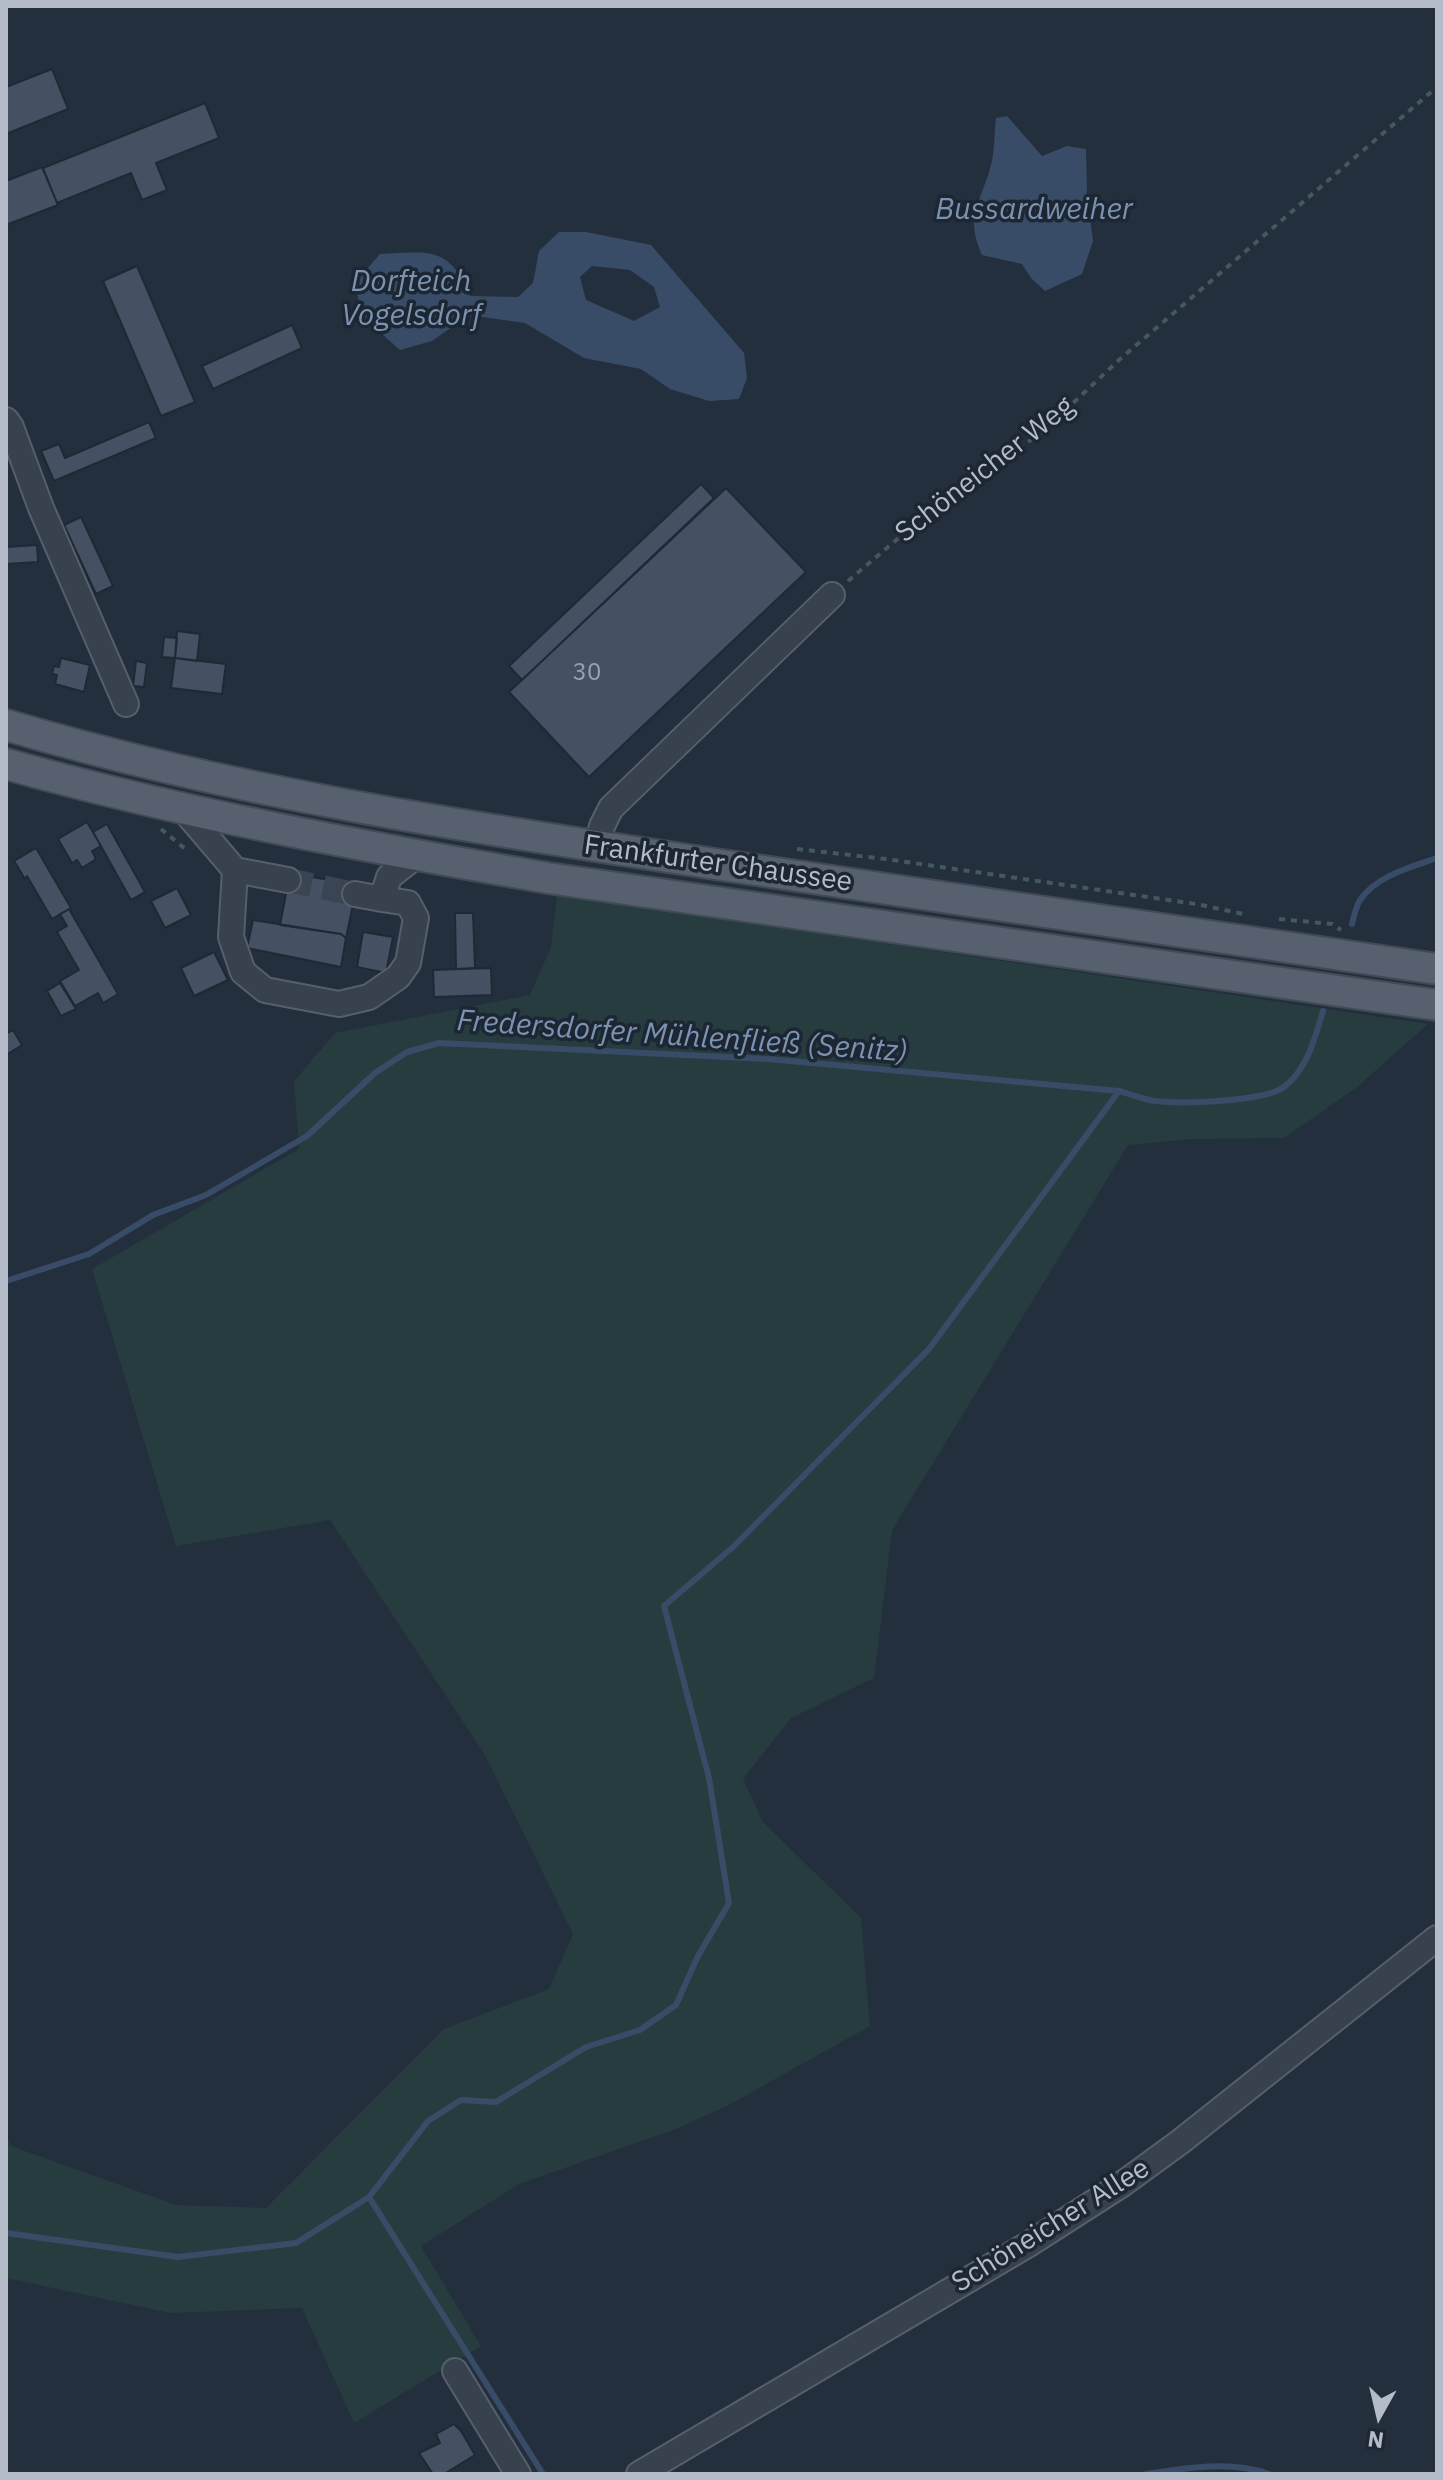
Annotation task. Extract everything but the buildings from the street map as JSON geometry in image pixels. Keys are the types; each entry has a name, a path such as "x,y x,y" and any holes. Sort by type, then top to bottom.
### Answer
{"main road":[{"name":"Frankfurter Chaussee","path":"6,725 161,767 403,815 1437,969"},
{"name":"Frankfurter Chaussee","path":"6,764 182,808 548,878 1437,1005"}],"street":[{"path":"6,420 126,704"},
{"path":"597,846 611,808 832,595"},
{"path":"182,808 235,870 288,880"},
{"path":"382,899 389,877 417,855"},
{"path":"235,870 231,937 243,972 265,990 339,1004 369,997 398,977 408,963 416,918 408,903 355,894"},
{"name":"Schöneicher Allee","path":"639,2474 1029,2244 1121,2185 1180,2142 1437,1938"},
{"path":"455,2371 518,2474"}],"path":[{"name":"Schöneicher Weg","path":"832,595 954,491 1040,434 1119,360 1437,87"},
{"path":"795,849 886,859 1247,914"},
{"path":"1274,918 1332,924 1347,931"}],"green space":[{"path":"557,895 1428,1024 1357,1087 1284,1138 1192,1139 1128,1145 892,1530 874,1678 791,1718 743,1779 763,1822 861,1918 870,2026 727,2106 673,2130 519,2184 421,2246 481,2346 354,2423 302,2308 170,2313 6,2278 6,2137 11,2146 176,2205 266,2208 444,2029 549,1989 573,1934 485,1755 330,1520 176,1546 92,1269 299,1149 294,1081 335,1033 530,995 551,947"}],"water":[{"name":"Bussardweiher","path":"1007,116 1042,156 1067,146 1086,149 1087,197 1093,241 1082,274 1045,291 1022,264 982,255 977,242 974,220 992,163 996,118"},
{"name":"Dorfteich Vogelsdorf","path":"559,232 586,232 651,245 744,353 747,378 739,399 709,401 670,389 641,369 584,358 525,323 469,315 432,341 400,350 364,318 354,284 380,254 424,253 436,255 454,268 470,296 518,297 533,283 539,251","holes":["592,266 630,270 654,287 660,307 634,321 586,300 580,277"]}],"waterway":[{"name":"Fredersdorfer Mühlenfließ (Senitz)","path":"1352,924 1360,900 1375,885 1395,873 1437,858"},
{"name":"Fredersdorfer Mühlenfließ (Senitz)","path":"6,1281 89,1254 153,1215 206,1195 307,1136 375,1073 407,1052 439,1043 768,1059 1119,1091 1155,1101 1202,1102 1259,1096 1284,1087 1304,1063 1323,1011"},
{"path":"6,2233 178,2257 296,2243 369,2197 428,2121 461,2100 496,2102 586,2047 640,2030 676,2005 698,1956 729,1903 709,1778 664,1606 733,1547 929,1349 1119,1091"},
{"path":"369,2197 543,2474"},
{"path":"1146,2474 1224,2466 1269,2474"}],"tunnel":[{"path":"288,880 355,894"}]}
